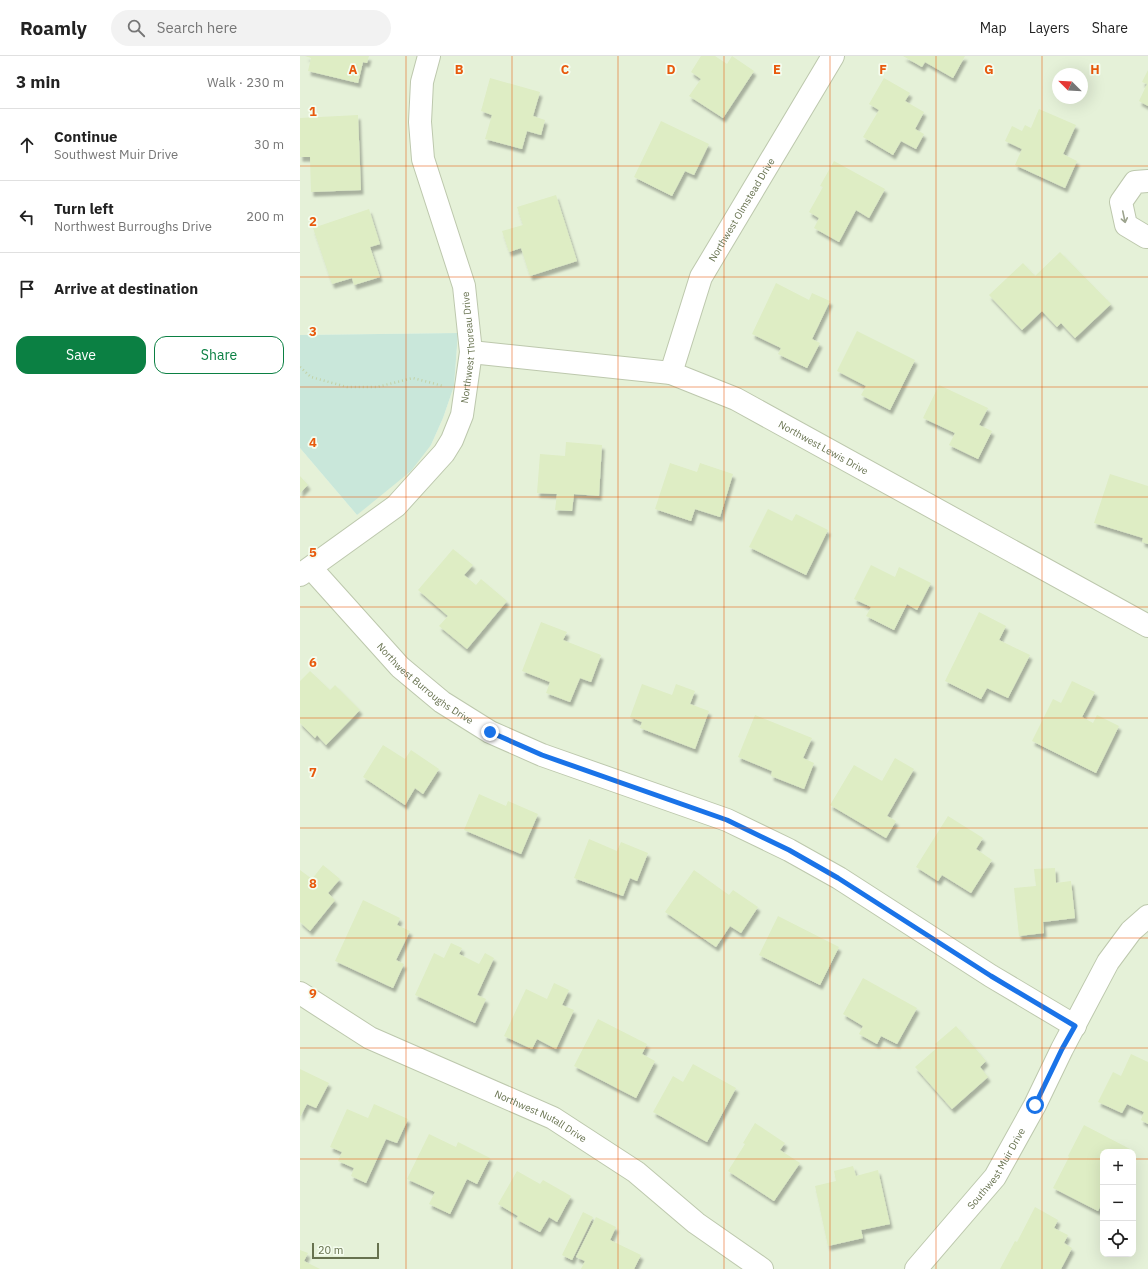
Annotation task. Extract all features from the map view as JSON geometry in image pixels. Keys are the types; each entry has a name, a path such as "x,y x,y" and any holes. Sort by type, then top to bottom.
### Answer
{"street":[{"name":"Northwest Thoreau Drive","path":"305,572 396,506 444,453 452,440 462,415 471,352 464,286 423,159 420,122 422,82 429,56"},
{"name":"Northwest Olmstead Drive","path":"671,373 701,277 833,56"},
{"path":"1148,181 1135,182 1121,202 1126,225 1148,237"},
{"name":"Northwest Lewis Drive","path":"471,352 671,373 736,399 1148,626"},
{"name":"Northwest Burroughs Drive","path":"305,572 400,667 442,702 490,732 542,755 727,820 789,850 838,878 991,976 1075,1026"},
{"name":"Southwest Muir Drive","path":"916,1269 995,1177 1035,1105 1062,1049 1108,962 1131,931 1148,916"},
{"name":"Northwest Nutall Drive","path":"300,993 370,1038 553,1118 636,1172 696,1223 762,1269"}],"path":[{"path":"300,367 311,376 347,387 377,387 413,378 446,386"}],"shaded area":[{"path":"300,56 1148,56 1148,1269 300,1269 300,448 357,515 431,445 443,418 454,386 458,333 300,335"},
{"path":"458,333 454,386 443,418 431,445 411,471 357,515 300,448 300,335"}],"building":[{"path":"305,56 369,56 367,63 363,62 358,83 308,71 311,58"},
{"path":"701,56 715,56 727,64 732,56 754,71 723,118 689,96 701,79 691,72"},
{"path":"903,56 965,56 953,78 925,62 922,67"},
{"path":"1148,70 1148,106 1139,101 1147,84 1142,82"},
{"path":"490,78 540,92 533,116 545,120 541,135 527,131 522,149 485,139 492,115 481,111"},
{"path":"884,78 910,93 905,101 924,112 915,129 924,134 916,149 901,141 893,155 863,137 879,110 869,104"},
{"path":"1039,109 1076,125 1063,154 1077,161 1065,188 1015,165 1022,149 1005,141 1012,126 1022,131 1025,125 1031,128"},
{"path":"358,115 361,190 311,192 310,157 300,157 300,118"},
{"path":"661,121 709,144 694,175 685,171 672,196 634,177"},
{"path":"834,161 885,189 869,218 856,210 839,242 814,228 819,218 809,212 823,187 820,186"},
{"path":"556,195 577,261 530,276 521,248 509,252 502,231 523,225 517,207"},
{"path":"369,209 380,244 370,247 380,277 354,285 352,278 332,284 313,228"},
{"path":"1060,252 1111,304 1075,338 1061,323 1057,327 1042,311 1022,330 989,295 1023,263 1035,276"},
{"path":"776,283 809,300 812,293 830,301 812,339 820,343 807,368 778,354 781,348 752,334"},
{"path":"857,331 915,360 890,410 861,395 866,386 837,371"},
{"path":"939,385 988,408 979,425 992,431 978,459 949,445 955,433 923,418"},
{"path":"566,442 602,445 599,496 574,494 572,511 555,510 557,494 537,493 540,454 565,456"},
{"path":"670,463 697,472 700,463 733,474 720,517 695,509 691,521 655,509"},
{"path":"1110,474 1148,486 1148,544 1142,542 1143,538 1094,523"},
{"path":"300,476 308,485 300,493"},
{"path":"768,509 792,521 796,514 828,530 806,575 749,547"},
{"path":"453,549 473,565 464,575 476,585 481,579 507,601 467,649 439,626 448,616 418,590"},
{"path":"871,565 895,577 899,567 931,583 917,610 907,604 894,630 866,616 871,607 854,599"},
{"path":"979,612 1006,626 999,640 1030,655 1008,698 987,688 981,699 945,681"},
{"path":"541,622 567,632 563,640 601,655 591,682 580,678 570,702 546,693 550,682 522,671"},
{"path":"310,671 330,690 335,685 360,710 326,745 317,735 315,738 300,723 300,681"},
{"path":"1072,681 1095,692 1082,717 1093,723 1097,715 1119,726 1096,773 1032,741 1053,699 1061,703"},
{"path":"642,684 672,695 676,684 695,691 690,704 709,711 695,749 640,728 642,722 630,717"},
{"path":"755,715 812,738 803,758 814,763 804,789 771,776 772,771 738,757"},
{"path":"383,745 405,759 411,750 439,769 423,794 415,788 405,805 363,777"},
{"path":"895,758 914,769 887,816 896,821 886,838 830,805 854,765 882,781"},
{"path":"479,794 506,806 508,801 538,814 521,854 464,830"},
{"path":"948,816 983,838 976,849 992,860 971,893 942,875 938,881 916,867"},
{"path":"589,839 617,851 621,842 648,853 637,881 630,878 623,896 574,878"},
{"path":"323,865 340,879 328,893 335,900 310,931 300,922 300,870 312,879"},
{"path":"1055,868 1056,883 1071,881 1075,918 1043,922 1044,933 1019,936 1014,888 1036,886 1034,869"},
{"path":"694,870 729,895 733,890 758,907 741,933 730,926 716,947 665,912"},
{"path":"363,900 400,918 397,925 410,931 396,960 404,964 393,988 335,961"},
{"path":"778,916 839,947 820,985 759,955"},
{"path":"451,943 462,948 459,954 479,964 485,953 494,958 477,995 486,999 475,1023 415,995 434,953 444,958"},
{"path":"863,978 917,1008 897,1044 881,1036 877,1044 859,1034 863,1026 843,1014"},
{"path":"554,983 569,990 562,1005 574,1010 556,1049 537,1039 532,1049 504,1036 526,989 547,999"},
{"path":"598,1019 647,1044 642,1054 655,1061 636,1098 574,1066"},
{"path":"956,1026 986,1061 980,1067 988,1077 952,1109 915,1067 938,1047 935,1044"},
{"path":"1131,1054 1148,1062 1148,1124 1141,1120 1144,1112 1127,1104 1122,1113 1098,1102 1113,1072 1121,1076"},
{"path":"693,1064 736,1088 707,1142 653,1112 673,1076 683,1082"},
{"path":"300,1069 329,1083 316,1108 307,1104 300,1117"},
{"path":"374,1104 408,1119 397,1143 386,1139 366,1183 351,1176 354,1168 338,1161 342,1152 330,1147 347,1109 368,1118"},
{"path":"755,1123 785,1143 780,1150 800,1163 774,1201 728,1171 745,1144 743,1143"},
{"path":"1084,1125 1130,1149 1100,1149 1100,1207 1098,1211 1053,1188 1069,1157 1068,1156"},
{"path":"429,1134 456,1147 458,1142 490,1158 477,1184 467,1179 450,1214 429,1204 435,1192 407,1179"},
{"path":"853,1166 856,1176 878,1170 890,1224 861,1230 863,1238 828,1246 815,1186 836,1181 834,1171"},
{"path":"517,1171 540,1184 543,1180 571,1196 557,1222 549,1217 540,1232 516,1219 518,1216 498,1204"},
{"path":"1035,1207 1058,1220 1054,1228 1068,1235 1064,1243 1072,1248 1061,1269 1000,1269 1015,1241 1017,1242"},
{"path":"583,1212 593,1217 572,1260 562,1255"},
{"path":"596,1217 616,1227 610,1240 641,1255 634,1269 581,1269 585,1261 576,1257"},
{"path":"300,1250 308,1253 304,1261 320,1269 300,1269"}],"route":[{"path":"490,732 542,755 727,820 789,850 838,878 991,976 1075,1026 1062,1049 1035,1105"}]}
